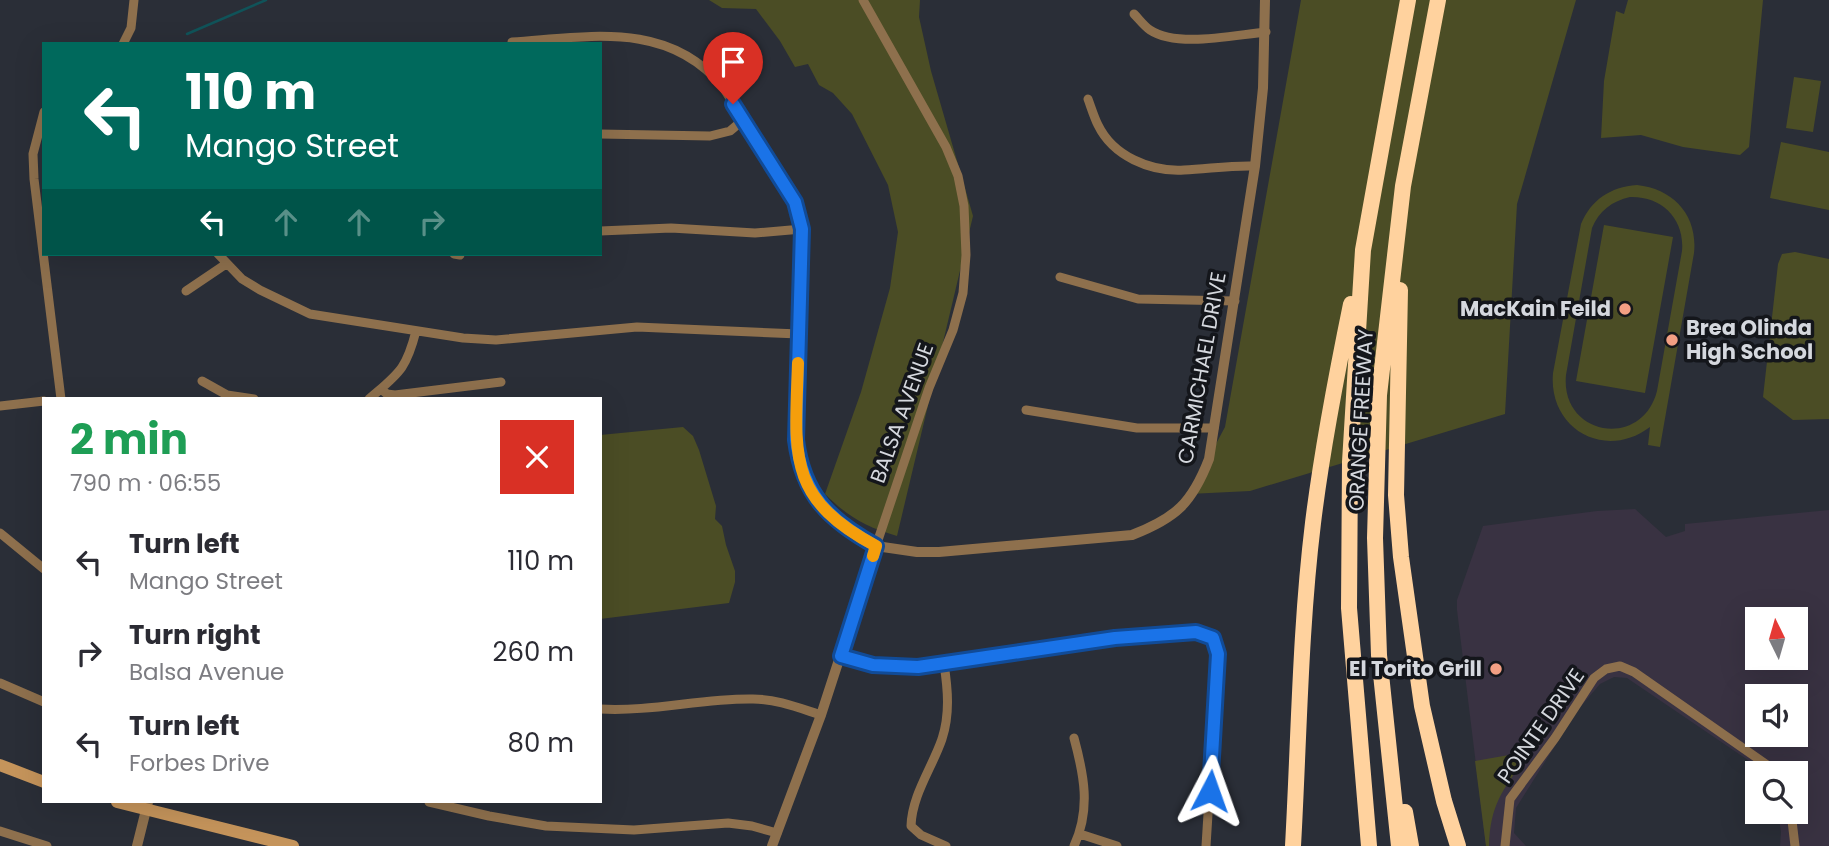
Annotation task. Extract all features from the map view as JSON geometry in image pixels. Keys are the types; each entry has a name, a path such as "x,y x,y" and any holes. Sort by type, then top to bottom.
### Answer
{"highway":[{"name":"ORANGE FREEWAY","path":"1368,846 1349,608 1350,463 1363,250 1408,0"},
{"name":"ORANGE FREEWAY","path":"1399,846 1380,655 1376,538 1379,395 1402,186 1438,0"},
{"path":"1402,186 1396,495 1400,545 1422,706 1444,801 1458,846"},
{"path":"1293,846 1305,616 1313,524 1332,396 1363,250"},
{"path":"1387,713 1411,846"}],"main road":[{"path":"0,765 42,781"},
{"path":"127,803 147,805 293,846"}],"street":[{"path":"124,42 131,28 134,0"},
{"name":"BALSA AVENUE","path":"772,846 821,715 929,388 953,330 963,293 966,255 964,206 958,176 946,147 863,0"},
{"name":"CARMICHAEL DRIVE","path":"876,546 939,552 1132,535 1160,524 1181,508 1200,484 1209,459 1255,166 1266,32 1265,0"},
{"path":"1134,14 1151,30 1183,40 1266,32"},
{"path":"512,42 607,36 650,40 674,48 695,60 711,72 723,87 795,202 802,229 796,440 798,458 815,498 830,516 849,531 876,546"},
{"path":"1088,99 1098,125 1112,145 1133,160 1158,169 1171,170 1255,166"},
{"path":"42,118 33,154 42,244"},
{"path":"602,134 710,136 730,131 743,120"},
{"path":"602,231 671,228 755,233 802,229"},
{"path":"43,256 61,397"},
{"path":"220,256 242,278 260,290 310,314 463,338 496,340 637,327 799,334"},
{"path":"186,291 226,264"},
{"path":"1060,276 1139,299 1235,301"},
{"path":"371,397 403,367 410,356 416,331"},
{"path":"202,381 227,396 236,397"},
{"path":"380,389 395,395 501,382"},
{"path":"0,406 42,401"},
{"path":"1026,410 1137,428 1214,428"},
{"path":"0,533 42,567"},
{"path":"841,656 873,665 898,668 944,664 1115,638 1196,632 1213,638 1218,654 1206,846"},
{"path":"944,664 948,693 947,718 942,739 911,810 911,825 921,835 946,846"},
{"name":"POINTE DRIVE","path":"1505,846 1510,799 1555,738 1588,686 1606,668 1620,666 1634,672 1761,761"},
{"path":"0,683 42,701"},
{"path":"602,709 638,709 755,699 779,702 821,715"},
{"path":"1073,738 1084,780 1085,801 1080,834 1074,846"},
{"path":"433,803 546,826 635,830 727,824 752,826 777,833"},
{"path":"137,846 147,805"},
{"path":"1792,824 1795,846"},
{"path":"0,831 47,846"},
{"path":"1080,834 1117,846"}],"shaded area":[{"path":"1635,509 1666,537 1685,531 1685,524 1829,510 1829,846 1780,846 1780,824 1808,824 1808,761 1749,761 1627,678 1614,677 1600,684 1577,711 1516,808 1514,833 1526,846 1486,846 1457,610 1457,600 1483,526 1597,511"}],"green space":[{"path":"709,0 920,0 919,17 931,71 973,216 897,536 858,520 825,494 861,392 890,288 898,232 888,185 852,114 833,93 819,85 808,64 795,67 756,9 722,8"},
{"path":"1301,0 1576,0 1517,204 1505,414 1250,491 1189,494 1225,427"},
{"path":"1628,0 1763,0 1749,147 1740,155 1683,147 1641,135 1601,138 1604,81 1616,11 1624,14"},
{"path":"1794,77 1821,81 1813,132 1786,128"},
{"path":"1781,142 1829,152 1829,210 1770,198"},
{"path":"1627,186 1650,188 1672,199 1687,216 1694,240 1694,253 1660,447 1648,445 1650,427 1633,437 1615,441 1598,440 1583,434 1570,424 1560,410 1554,393 1553,373 1581,224 1590,208 1603,196","holes":["1630,197 1661,205 1669,212 1680,229 1682,251 1657,391 1649,410 1636,422 1620,428 1604,428 1588,422 1576,412 1568,396 1566,375 1592,228 1602,212 1612,204"]},
{"name":"MacKain Feild","path":"1604,225 1673,237 1645,393 1576,381"},
{"path":"1795,252 1829,259 1829,419 1793,420 1763,397 1778,264 1782,254"},
{"path":"683,427 693,436 716,506 715,519 722,526 735,571 729,603 602,619 602,435"},
{"path":"1531,751 1496,805 1489,846 1486,846 1475,761"}],"waterway":[{"path":"187,34 266,0"}],"slow traffic":[{"path":"798,363 796,440 798,458 806,480 815,498 830,516 849,531 876,546 873,556"}],"place":[{"name":"MacKain Feild","path":"1625,309"},
{"name":"Brea Olinda High School","path":"1672,340"},
{"name":"El Torito Grill","path":"1496,669"}],"route":[{"path":"733,104 795,202 802,229 796,440 798,458 815,498 830,516 849,531 876,546 841,656 873,665 898,668 944,664 1115,638 1196,632 1213,638 1218,654 1210,791"}]}
